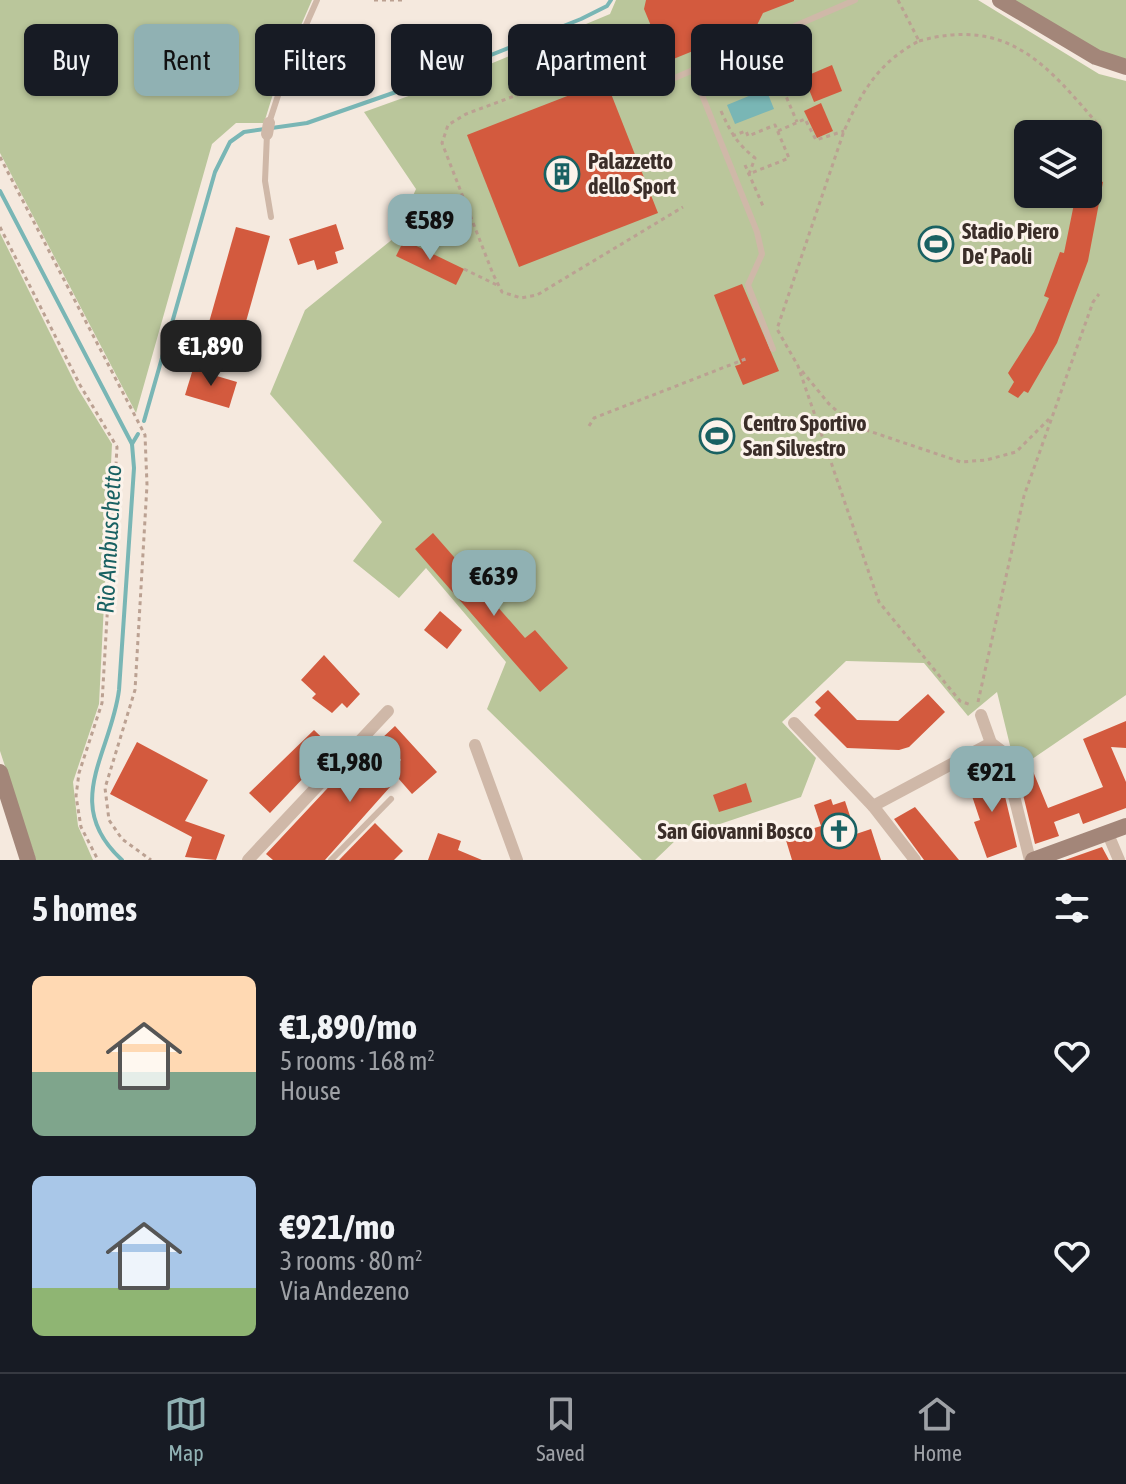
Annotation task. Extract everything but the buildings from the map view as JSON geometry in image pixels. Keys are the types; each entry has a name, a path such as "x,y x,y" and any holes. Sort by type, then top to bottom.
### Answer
{"street":[{"path":"1000,0 1096,57 1126,67"},
{"path":"248,860 388,711"},
{"path":"981,715 991,743 1003,752 1031,860 1126,826"},
{"path":"794,723 873,806 915,860"},
{"path":"873,806 991,743"},
{"path":"475,745 517,860"},
{"path":"0,772 28,860"},
{"path":"1108,834 1119,860"}],"lane":[{"path":"271,217 265,181 268,128 291,56 317,0"},
{"path":"799,24 855,0"},
{"path":"702,96 757,232 762,254 748,285 773,349"},
{"path":"331,860 391,799"}],"path":[{"path":"374,0 406,0"},
{"path":"898,0 919,41"},
{"path":"1052,416 1016,452 986,460 961,462 854,426 829,404 798,366 777,329 844,131 875,72 899,52 919,41 944,34 993,37 1035,56 1094,120"},
{"path":"514,96 466,114 448,125 442,143 502,292 521,298 537,295 683,207"},
{"path":"786,96 797,122"},
{"path":"716,100 732,136 755,158 749,174"},
{"path":"778,131 805,119 816,140 844,131"},
{"path":"732,136 746,131 748,136 775,125 778,131 789,158 749,174"},
{"path":"0,157 145,435 147,485 135,690 105,788 109,820 122,839 151,860"},
{"path":"745,165 763,206"},
{"path":"0,227 80,385 117,447 102,703 79,773 76,796 81,827 98,860"},
{"path":"464,269 499,286"},
{"path":"798,366 879,602 960,701 968,706 981,698 982,675 1024,496 1099,294"},
{"path":"589,426 594,418 748,358"}],"green space":[{"path":"0,0 312,0 302,24 255,24 255,96 272,96 264,123 236,123 212,144 136,413 0,153"},
{"name":"Centro Sportivo San Silvestro","path":"616,0 978,0 1099,74 1126,81 1126,695 1016,770 997,692 968,716 924,663 846,661 782,722 816,758 801,797 678,838 655,860 642,860 487,709 506,662 426,568 399,598 353,561 382,522 270,394 305,310 394,238 416,189 364,112 409,96 492,96 492,63 508,56 508,96 675,96 675,24 586,24 610,14"},
{"path":"1012,0 1126,0 1126,60 1105,54"},
{"path":"0,233 78,389 112,444 99,704 73,782 78,826 93,860 36,860 0,751"}],"water":[{"path":"749,96 769,96 774,109 735,124 727,105"}],"waterway":[{"path":"144,421 215,172 230,142 244,132 307,123 416,85 581,19 607,6 611,0"},
{"name":"Rio Ambuschetto","path":"0,191 132,444 134,468 119,690 92,798 95,819 104,839 122,860"},
{"path":"132,444 138,434"}],"place":[{"name":"Palazzetto dello Sport","path":"562,174"},
{"name":"Stadio Piero De' Paoli","path":"936,244"},
{"name":"Centro Sportivo San Silvestro","path":"717,436"},
{"name":"San Giovanni Bosco","path":"839,831"}]}
